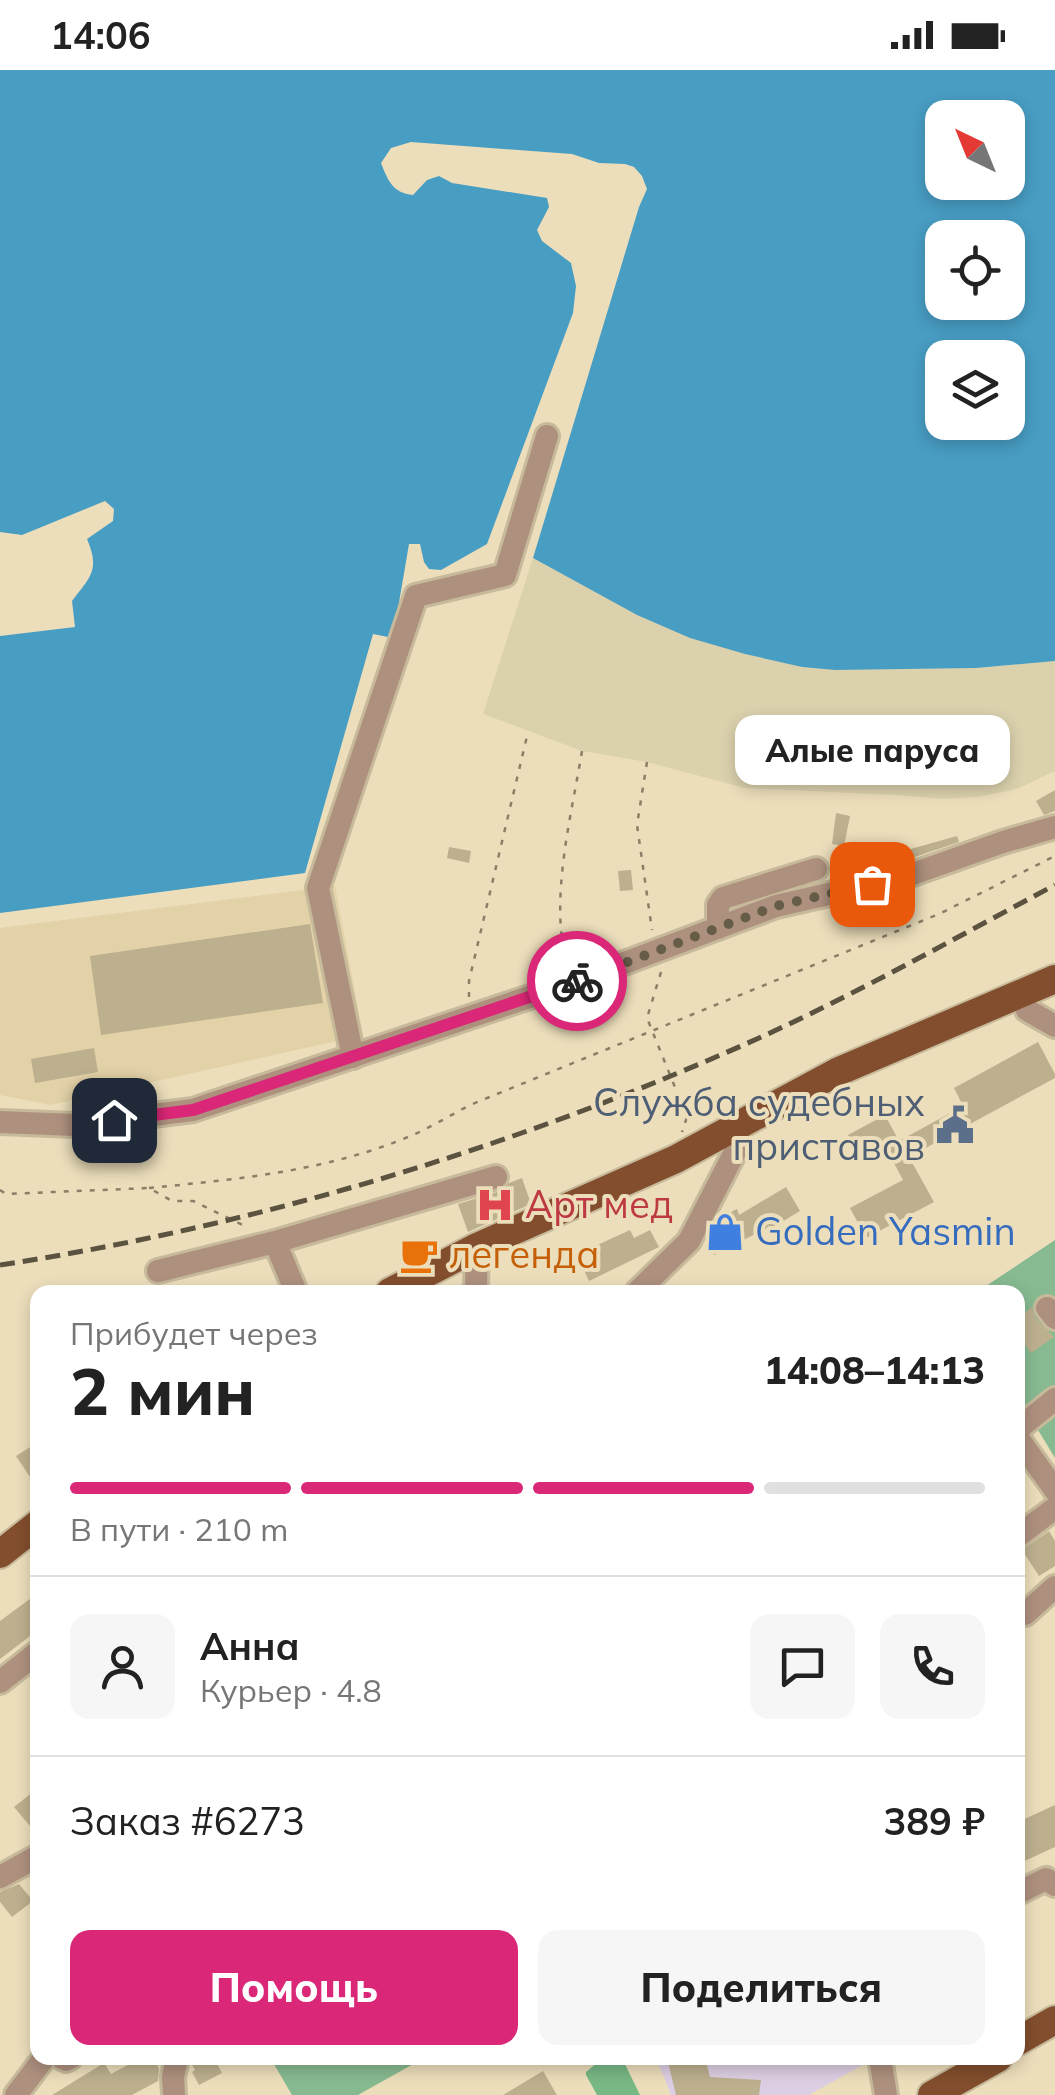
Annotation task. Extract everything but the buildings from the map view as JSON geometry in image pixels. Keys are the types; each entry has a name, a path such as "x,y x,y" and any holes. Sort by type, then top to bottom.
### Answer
{"main road":[{"path":"404,1285 477,1249 682,1174 737,1134 1024,1001 1055,979"},
{"path":"1024,1001 1055,999"},
{"path":"420,1285 477,1249"},
{"path":"0,1554 30,1530"},
{"path":"0,1574 30,1550"},
{"path":"1025,2040 1055,2022"},
{"path":"923,2095 977,2065"},
{"path":"932,2095 986,2065"}],"street":[{"path":"353,1057 318,888 416,596 505,575 547,436"},
{"path":"0,1122 74,1125 193,1110 570,984 776,906 904,877 1055,828"},
{"path":"718,928 718,905 723,898 816,869"},
{"path":"1024,1001 1055,1026"},
{"path":"644,1285 689,1241 737,1134"},
{"path":"158,1270 274,1242 496,1177"},
{"path":"274,1242 293,1285"},
{"path":"476,1285 477,1249"},
{"path":"1025,1423 1055,1399"},
{"path":"1025,1448 1055,1490"},
{"path":"1025,1531 1055,1508"},
{"path":"1025,1614 1055,1587"},
{"path":"0,1682 30,1658"},
{"path":"0,1877 30,1860"},
{"path":"1025,1890 1046,1879 1055,1885"},
{"path":"16,2095 39,2065"},
{"path":"174,2095 176,2065"},
{"path":"881,2065 886,2095"}],"path":[{"path":"469,1019 469,981 528,732"},
{"path":"570,984 561,943 560,894 582,751"},
{"path":"647,762 637,825 662,974 646,1018 687,1117 680,1138"},
{"path":"0,1190 6,1194 149,1188 264,1176 358,1154 416,1134 470,1105 940,914 1055,856"},
{"path":"149,1188 172,1201 193,1201 274,1242"}],"shaded area":[{"path":"335,886 363,1035 51,1105 0,1095 0,928"},
{"path":"659,2065 863,2065 809,2095 671,2095"}],"green space":[{"path":"1055,1240 1055,1458 1025,1409 1025,1285 988,1285"},
{"path":"274,2065 412,2065 358,2095 292,2095"},
{"path":"594,2065 625,2065 640,2095 597,2095 586,2072"}],"sand":[{"path":"533,558 637,615 690,638 802,667 976,668 1055,661 1055,771 1017,789 943,799 745,788 647,762 582,751 483,714"}],"water":[{"path":"0,70 1055,70 1055,661 976,668 802,667 690,638 637,615 533,558 647,189 634,167 599,163 572,154 411,142 391,148 381,163 392,185 406,194 413,195 427,180 439,176 452,183 547,198 549,207 537,230 542,241 571,263 576,286 573,313 487,544 441,570 429,569 420,544 409,544 393,638 373,634 305,873 0,913 0,636 75,627 72,601 89,579 93,566 87,539 113,521 114,509 105,501 22,535 0,532"}],"railway":[{"path":"0,1265 194,1228 291,1204 482,1147 669,1077 759,1038 1055,885"}],"way so far":[{"path":"577,981 776,906 872,884"}],"place":[{"name":"Алые паруса","path":"872,884"},
{"name":"Служба судебных приставов","path":"955,1125"},
{"name":"Арт мед","path":"495,1205"},
{"name":"Golden Yasmin","path":"725,1232"},
{"name":"легенда","path":"419,1255"}],"route":[{"path":"114,1120 193,1110 577,981"}]}
